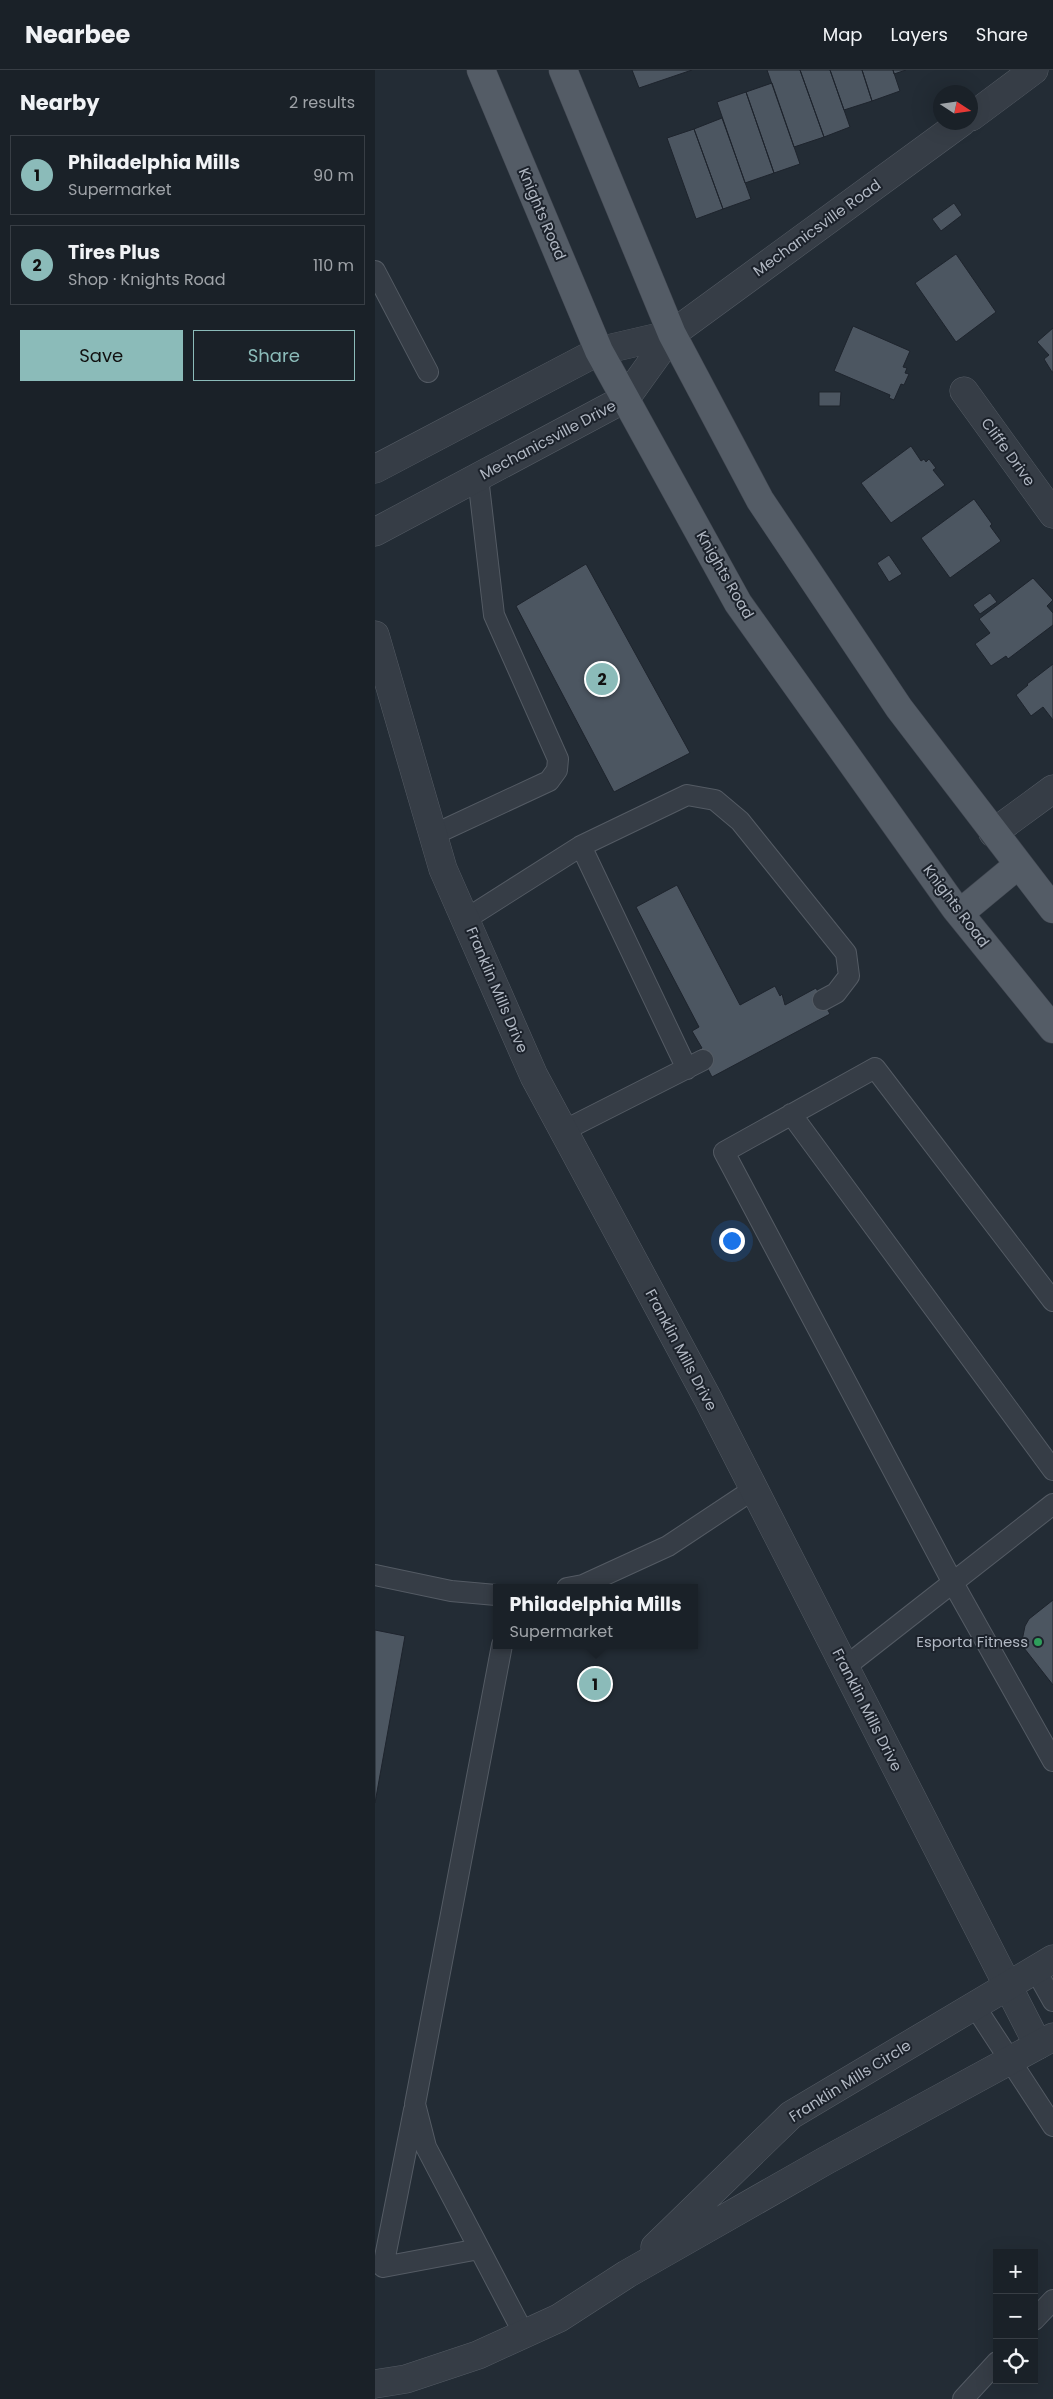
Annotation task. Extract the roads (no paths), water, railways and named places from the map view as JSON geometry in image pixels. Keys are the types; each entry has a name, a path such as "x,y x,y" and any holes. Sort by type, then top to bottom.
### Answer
{"main road":[{"name":"Knights Road","path":"481,70 599,351 738,603 960,913 1053,1029"},
{"path":"563,70 672,334 760,500 899,708 1053,909"},
{"path":"960,913 1018,865"}],"street":[{"path":"978,110 1022,74"},
{"name":"Mechanicsville Road","path":"672,334 951,130"},
{"path":"375,469 599,351 672,334"},
{"name":"Mechanicsville Drive","path":"375,532 626,398 672,334"},
{"name":"Cliffe Drive","path":"964,391 1053,514"},
{"name":"Franklin Mills Drive","path":"375,634 381,683 443,869 534,1076 709,1400 1007,1985 1045,2041"},
{"path":"993,833 1053,789"},
{"name":"Franklin Mills Circle","path":"627,2274 791,2115 1044,1964"},
{"name":"Franklin Mills Circle","path":"375,2384 406,2379 477,2355 559,2318 627,2274 825,2161 1045,2041"}],"lane":[{"path":"375,272 428,372"},
{"path":"433,835 549,780 557,770 558,759 495,614 478,478"},
{"path":"466,919 581,846 687,795 715,800 740,821 846,952 849,976 837,993 823,1000"},
{"path":"563,1131 695,1064 581,846"},
{"path":"1053,1301 875,1068 724,1152 953,1582 1053,1762"},
{"path":"791,1114 1053,1470"},
{"path":"585,1584 668,1546 754,1489"},
{"path":"845,1667 1053,1504"},
{"path":"375,1575 451,1591 493,1595"},
{"path":"479,2249 383,2267 500,1649"},
{"path":"1044,1964 1053,2001"},
{"path":"974,2005 1053,2126"},
{"path":"415,2104 426,2148 524,2334"},
{"path":"1038,2316 1053,2300"},
{"path":"963,2399 993,2366"}],"place":[{"name":"Tires Plus","path":"602,679"},
{"name":"Esporta Fitness","path":"1038,1642"},
{"name":"Philadelphia Mills","path":"595,1684"}]}
